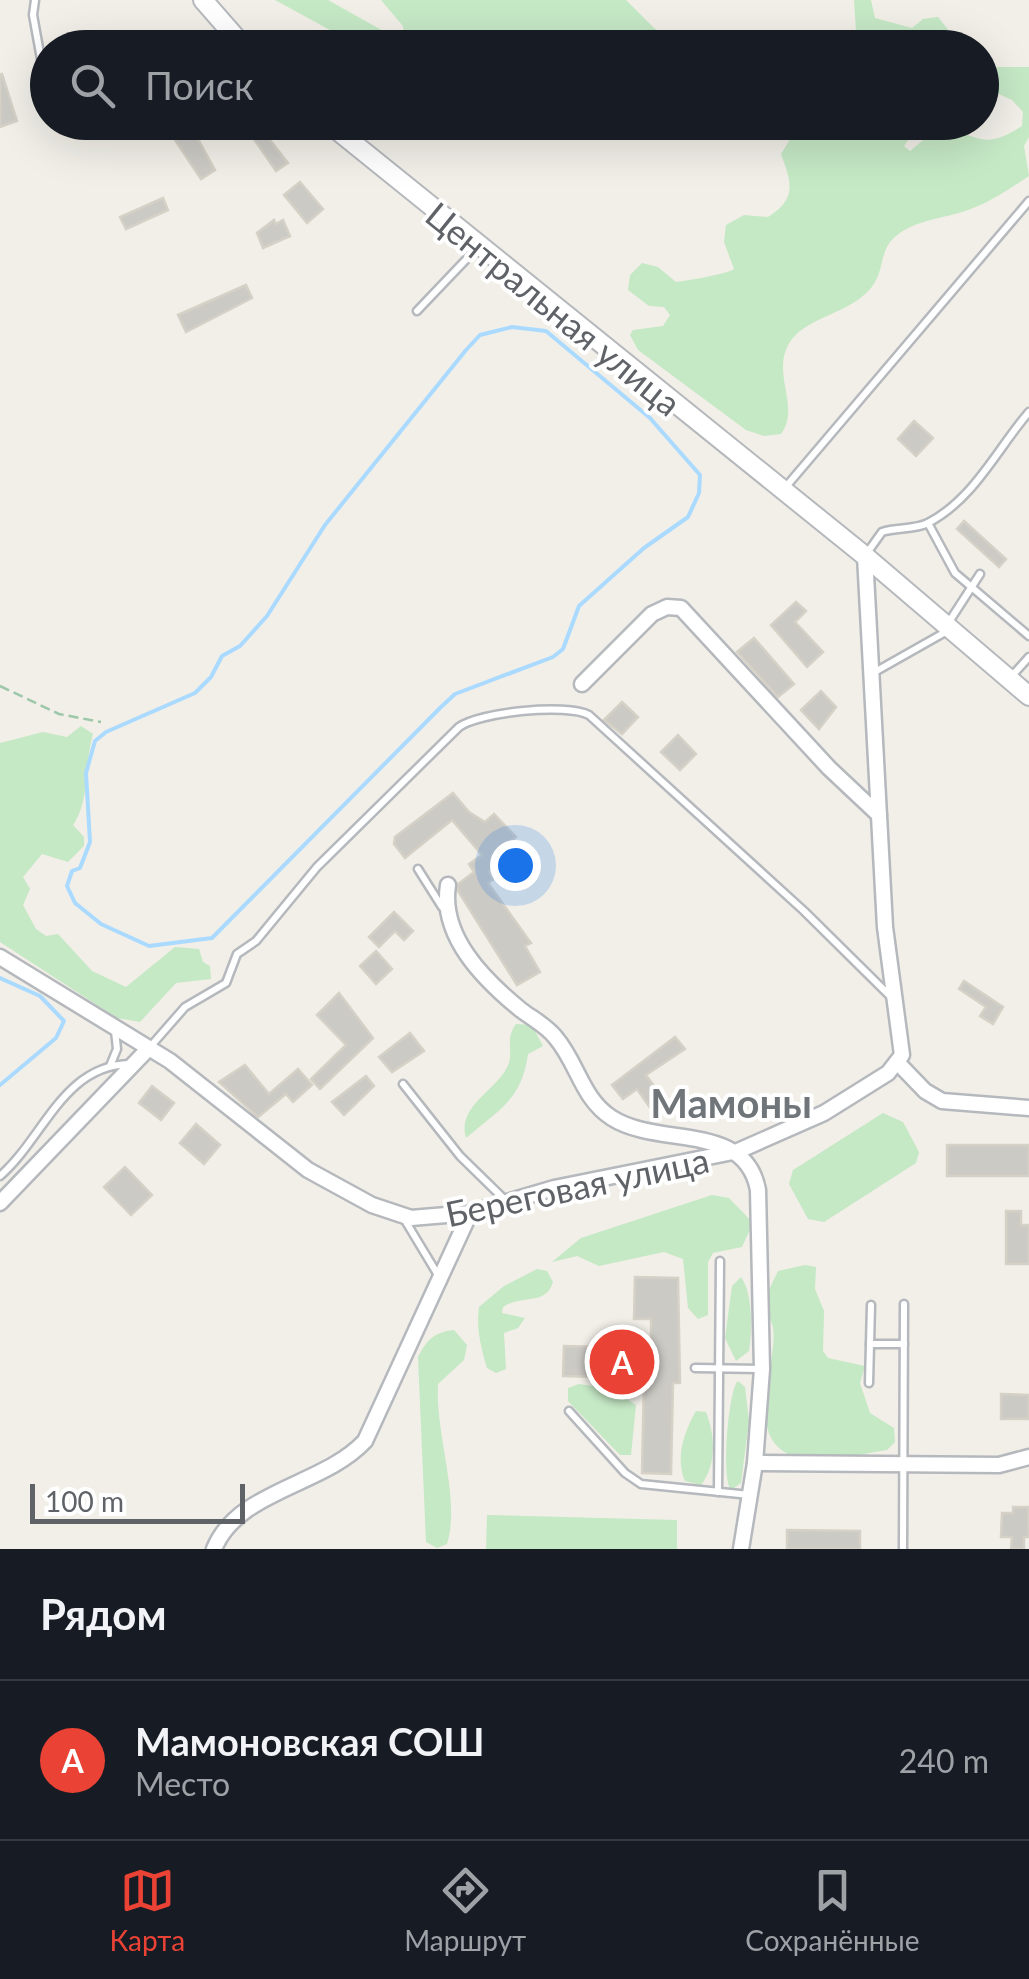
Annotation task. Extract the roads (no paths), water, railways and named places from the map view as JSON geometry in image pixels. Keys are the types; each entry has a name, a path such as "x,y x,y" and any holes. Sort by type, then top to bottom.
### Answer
{"street":[{"path":"203,0 229,30"},
{"name":"Центральная улица","path":"349,140 865,556 1029,696"},
{"path":"865,556 885,928 902,1044 899,1064 924,1092 942,1101 1029,1108"},
{"path":"582,684 652,614 667,607 681,608 829,768 879,815"},
{"path":"448,885 447,917 477,966 560,1042 586,1090 604,1112 626,1125 738,1151 752,1168 758,1190 762,1369 755,1463 741,1549"},
{"name":"Береговая улица","path":"0,957 150,1048 308,1170 402,1216 428,1218 470,1213 506,1201 738,1151 800,1127 899,1064"},
{"path":"0,1203 150,1048"},
{"path":"214,1549 238,1515 344,1462 365,1441 470,1213"},
{"path":"755,1463 999,1465 1029,1457"}],"lane":[{"path":"35,0 36,30"},
{"path":"781,492 1029,201"},
{"path":"416,311 479,246"},
{"path":"865,556 882,532 928,522 983,474 1029,412"},
{"path":"928,522 948,564 971,589 1029,636"},
{"path":"872,674 948,628 980,574"},
{"path":"1009,680 1029,657"},
{"path":"150,1048 185,1006 226,983 236,954 256,941 317,867 460,727 489,716 567,710 589,715 804,911 895,1002"},
{"path":"418,869 447,917"},
{"path":"110,1068 116,1055 115,1030"},
{"path":"0,1176 24,1151 64,1094 110,1068 136,1064"},
{"path":"403,1084 445,1139 506,1201"},
{"path":"402,1216 438,1276"},
{"path":"718,1492 720,1261"},
{"path":"869,1383 872,1304"},
{"path":"903,1549 904,1304"},
{"path":"870,1344 904,1344"},
{"path":"695,1368 762,1369"},
{"path":"569,1411 625,1473 641,1484 750,1495"}],"waterway":[{"path":"512,327 546,331 650,418 700,475 699,493 688,517 644,548 579,606 563,649 553,657 455,694 212,938 149,946 101,924 75,903 67,886 72,871 80,868 90,842 86,773 95,741 106,732 195,693 211,677 222,656 240,646 267,616 325,525 466,350 480,335 512,327"},
{"path":"0,978 40,996 64,1021 56,1038 0,1085"}],"place":[{"name":"Мамоновская СОШ","path":"622,1362"}],"district":[{"name":"Мамоны","path":"731,1103"}]}
